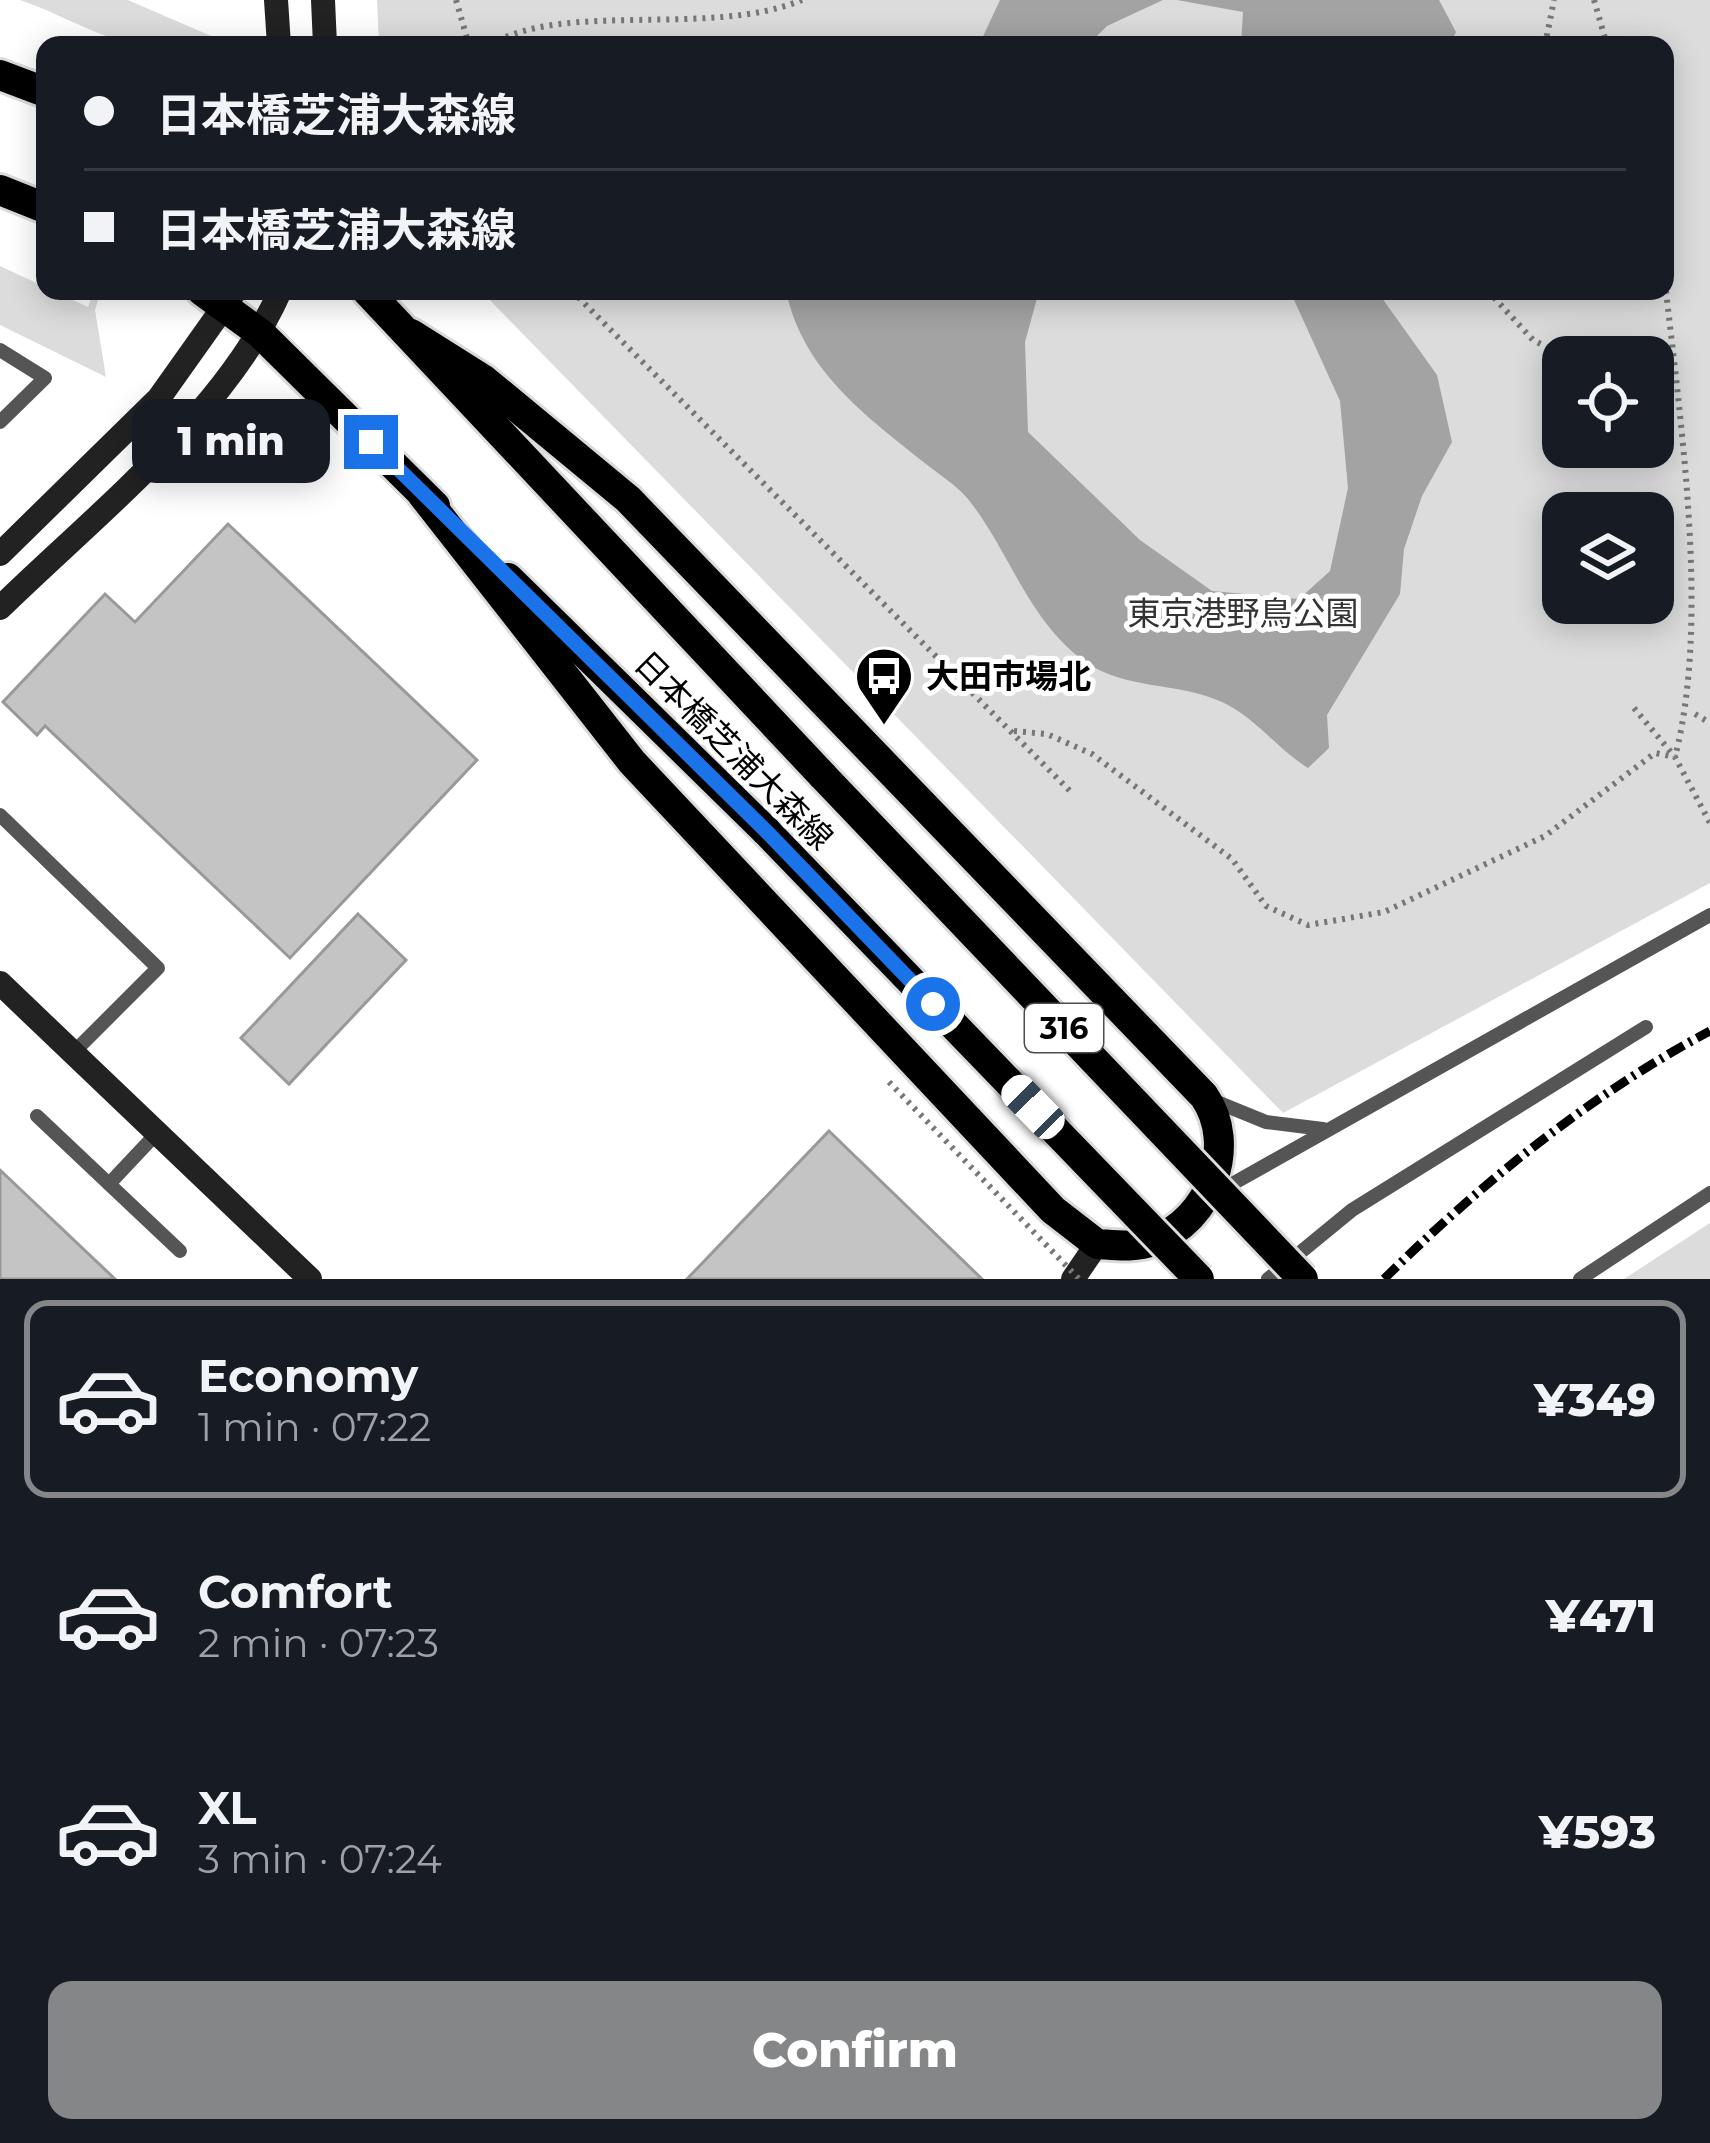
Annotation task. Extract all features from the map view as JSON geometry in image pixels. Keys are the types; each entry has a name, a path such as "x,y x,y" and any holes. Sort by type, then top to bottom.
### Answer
{"main road":[{"path":"0,75 36,89"},
{"path":"0,190 36,204"},
{"name":"日本橋芝浦大森線","path":"226,300 767,832 1198,1279"},
{"name":"日本橋芝浦大森線","path":"377,300 1303,1279"},
{"path":"411,334 484,380 628,500 1204,1096 1218,1117 1222,1156 1204,1197 1185,1218 1153,1241 1097,1244 1051,1207 632,762 422,494"}],"street":[{"path":"276,0 278,36"},
{"path":"323,0 325,36"},
{"path":"0,554 158,398 219,300"},
{"path":"0,608 185,425 261,334 276,300"},
{"path":"0,983 310,1279"},
{"path":"1076,1279 1097,1244"}],"lane":[{"path":"0,350 45,377 0,422"},
{"path":"0,815 158,968 74,1053"},
{"path":"1185,1218 1253,1169 1710,915"},
{"path":"1268,1279 1352,1210 1646,1027"},
{"path":"1204,1096 1266,1122 1328,1129"},
{"path":"37,1116 180,1251"},
{"path":"109,1184 157,1133"},
{"path":"1580,1279 1710,1193"}],"path":[{"path":"456,0 466,36"},
{"path":"505,36 526,23 764,15 802,0"},
{"path":"1547,36 1554,0"},
{"path":"1594,0 1604,36"},
{"path":"581,300 1073,794"},
{"path":"1496,300 1542,345"},
{"path":"1667,300 1671,336"},
{"path":"1674,365 1696,496 1702,663"},
{"path":"1677,760 1698,700"},
{"path":"1634,708 1677,760 1710,823"},
{"path":"1695,714 1710,723"},
{"path":"1014,731 1047,734 1092,754 1232,859 1266,906 1308,925 1384,912 1545,836 1655,753 1677,760"},
{"path":"890,1082 1076,1279"}],"green space":[{"path":"20,0 128,0 211,36 107,36"},
{"name":"東京港野鳥公園","path":"377,0 1710,0 1710,883 1283,1113 490,300 1674,300 1674,36 379,36"},
{"path":"0,266 36,283 36,300 73,300 88,307 91,300 98,300 95,310 106,377 0,325"},
{"path":"1710,1223 1710,1279 1624,1279"}],"shaded area":[{"path":"1000,0 1163,0 1107,26 1097,36 983,36"},
{"path":"1177,0 1439,0 1456,32 1454,36 1242,36 1243,12"},
{"path":"789,300 1037,300 1025,342 1028,432 1140,540 1212,591 1299,599 1330,571 1348,488 1340,401 1294,300 1383,300 1437,375 1452,442 1422,496 1404,549 1400,594 1327,715 1329,748 1308,768 1222,702 1117,677 1084,661 1048,626 968,499 840,389 794,319"}],"building":[{"path":"228,524 477,760 290,958 45,726 37,735 3,702 105,594 135,622"},
{"path":"358,914 406,960 289,1084 241,1038"},
{"path":"829,1131 982,1279 687,1279"},
{"path":"0,1170 115,1279 0,1279"}],"railway":[{"path":"1384,1279 1538,1143 1622,1083 1710,1031"}],"place":[{"name":"大田市場北","path":"884,727"}],"route":[{"path":"371,442 767,832 933,1004"}]}
